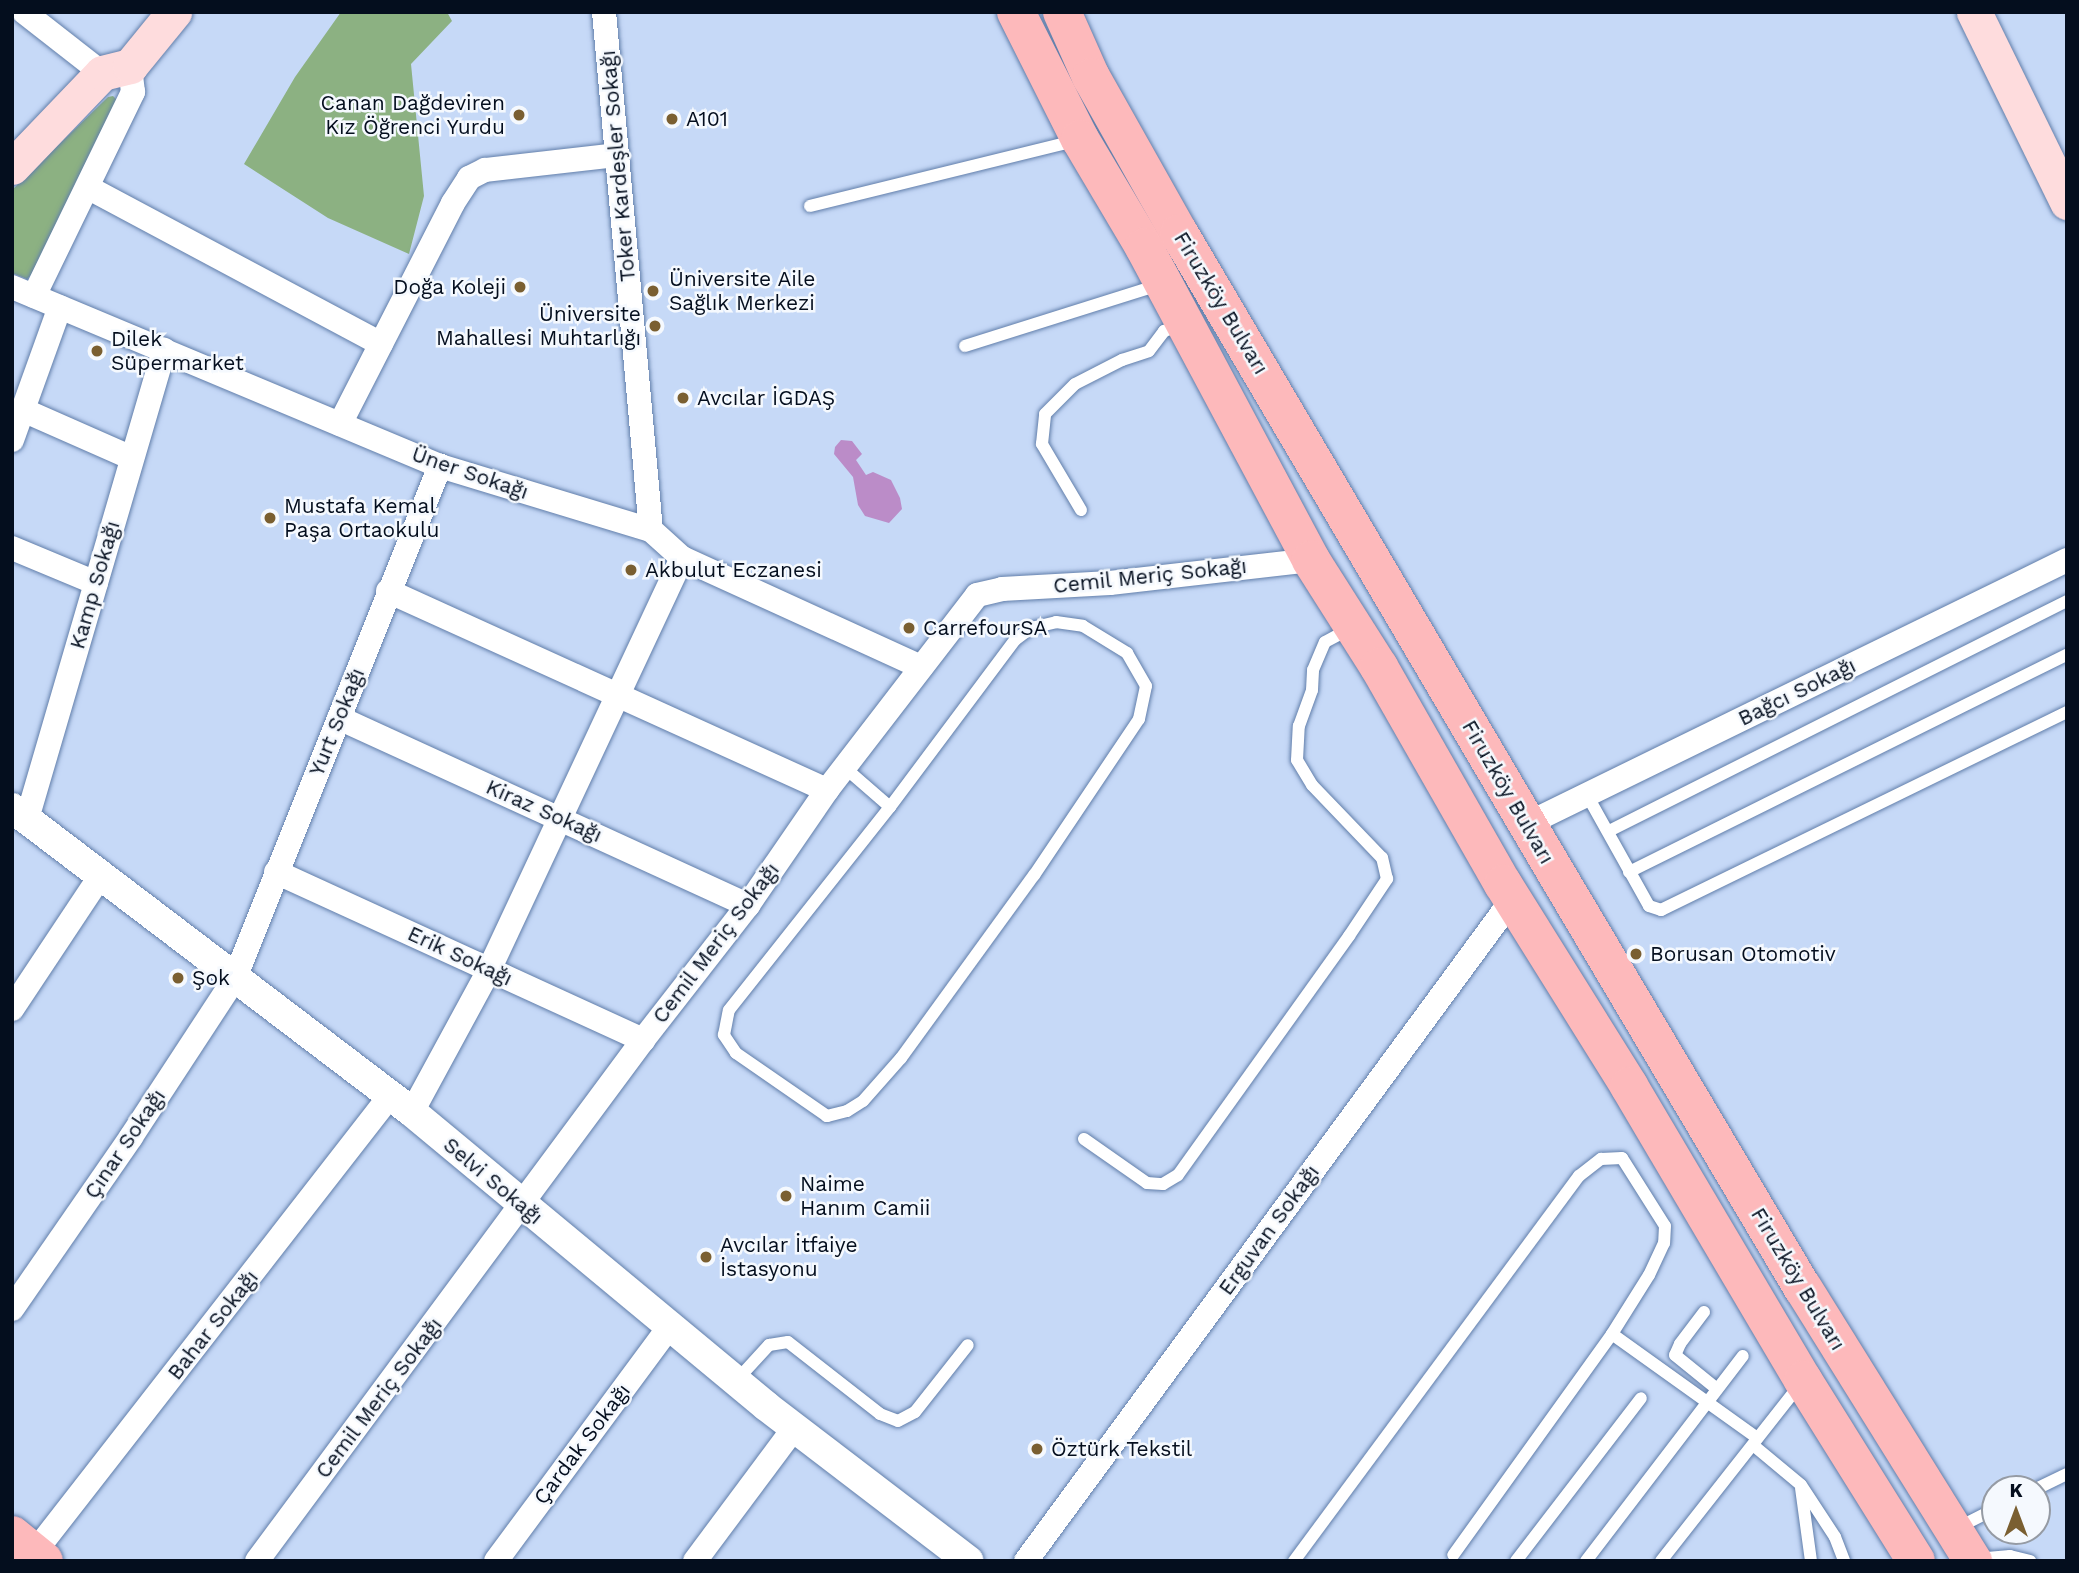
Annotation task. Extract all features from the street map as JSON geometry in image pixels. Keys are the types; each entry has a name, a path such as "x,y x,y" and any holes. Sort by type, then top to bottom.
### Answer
{"main road":[{"path":"12,167 174,12"},
{"name":"Firuzköy Bulvarı","path":"1016,12 1080,139 1164,283 1311,560 1379,667 1516,903 1629,1086 1803,1380 1916,1561"},
{"name":"Firuzköy Bulvarı","path":"1062,12 1091,77 1179,233 1803,1288 1966,1550"},
{"path":"1974,12 2067,202"},
{"path":"1379,667 1419,699 1483,801 1496,813 1527,824"},
{"path":"1516,903 1558,921 1575,941 1624,1026 1641,1045 1673,1070"}],"street":[{"path":"23,291 89,188 133,92 116,69 24,12"},
{"name":"Toker Kardeşler Sokağı","path":"604,12 650,530"},
{"path":"340,424 453,203 469,178 485,170 617,155"},
{"path":"89,188 381,344"},
{"name":"Üner Sokağı","path":"23,291 440,466 650,530 682,558 921,667"},
{"path":"12,440 60,307"},
{"name":"Kamp Sokağı","path":"19,813 96,583 164,350"},
{"path":"23,410 132,458"},
{"name":"Yurt Sokağı","path":"235,978 440,466"},
{"path":"12,548 96,583"},
{"name":"Bahar Sokağı","path":"30,1550 401,1104 489,970 682,558"},
{"name":"Cemil Meriç Sokağı","path":"257,1561 643,1040 748,905 844,767 978,595 1002,589 1110,583 1311,560"},
{"name":"Bağcı Sokağı","path":"1527,824 2067,560"},
{"path":"388,591 827,790"},
{"name":"Kiraz Sokağı","path":"339,718 748,905"},
{"name":"Selvi Sokağı","path":"19,813 401,1104 736,1381 970,1561"},
{"name":"Erik Sokağı","path":"276,872 643,1040"},
{"path":"12,1009 100,875"},
{"name":"Erguvan Sokağı","path":"1026,1561 1490,929 1503,912 1516,903"},
{"name":"Çınar Sokağı","path":"12,1309 131,1137 235,978"},
{"name":"Çardak Sokağı","path":"496,1561 669,1327"},
{"path":"695,1561 795,1427"}],"lane":[{"path":"810,206 1080,139"},
{"path":"965,346 1164,283"},
{"path":"1082,510 1042,444 1045,414 1075,384 1122,360 1149,351 1164,331 1185,324"},
{"path":"1609,831 2067,601"},
{"path":"1056,622 1083,626 1127,653 1146,686 1139,719 1034,875 901,1058 863,1101 847,1111 827,1116 736,1053 724,1035 729,1010 890,807 1015,640 1031,628 1056,622"},
{"path":"1084,1139 1147,1183 1163,1184 1178,1175 1387,879 1382,858 1312,785 1297,760 1298,726 1312,690 1313,670 1325,642 1353,627"},
{"path":"1629,872 2067,655"},
{"path":"1587,795 1649,906 1661,910 2067,712"},
{"path":"844,767 890,807"},
{"path":"1294,1561 1579,1176 1601,1159 1622,1158 1665,1226 1664,1243 1649,1275 1612,1334 1453,1555"},
{"path":"1704,1311 1675,1355 1717,1389"},
{"path":"1612,1334 1755,1441 1801,1485 1835,1537 1844,1561"},
{"path":"736,1381 769,1345 788,1342 880,1414 898,1421 915,1412 968,1345"},
{"path":"1586,1561 1743,1356"},
{"path":"1661,1561 1803,1380"},
{"path":"1516,1561 1641,1398"},
{"path":"2051,1482 2067,1474"},
{"path":"1801,1485 1811,1561"},
{"path":"1981,1529 1966,1550 2030,1561"}],"green space":[{"path":"341,12 447,12 452,21 411,64 424,196 409,254 328,218 244,164 295,77"},
{"path":"113,96 117,100 32,274 27,279 12,273 12,190 108,97"}],"shaded area":[{"path":"841,440 852,441 862,454 856,460 866,475 873,472 891,480 902,509 889,523 865,516 858,505 853,477 834,454 835,447"}],"place":[{"name":"Canan Dağdeviren Kız Öğrenci Yurdu","path":"519,115"},
{"name":"A101","path":"672,119"},
{"name":"Doğa Koleji","path":"520,287"},
{"name":"Üniversite Aile Sağlık Merkezi","path":"653,291"},
{"name":"Üniversite Mahallesi Muhtarlığı","path":"655,326"},
{"name":"Dilek Süpermarket","path":"97,351"},
{"name":"Avcılar İGDAŞ","path":"683,398"},
{"name":"Mustafa Kemal Paşa Ortaokulu","path":"270,518"},
{"name":"Akbulut Eczanesi","path":"631,570"},
{"name":"CarrefourSA","path":"909,628"},
{"name":"Borusan Otomotiv","path":"1636,954"},
{"name":"Şok","path":"178,978"},
{"name":"Naime Hanım Camii","path":"786,1196"},
{"name":"Avcılar İtfaiye İstasyonu","path":"706,1257"},
{"name":"Öztürk Tekstil","path":"1037,1449"}]}
